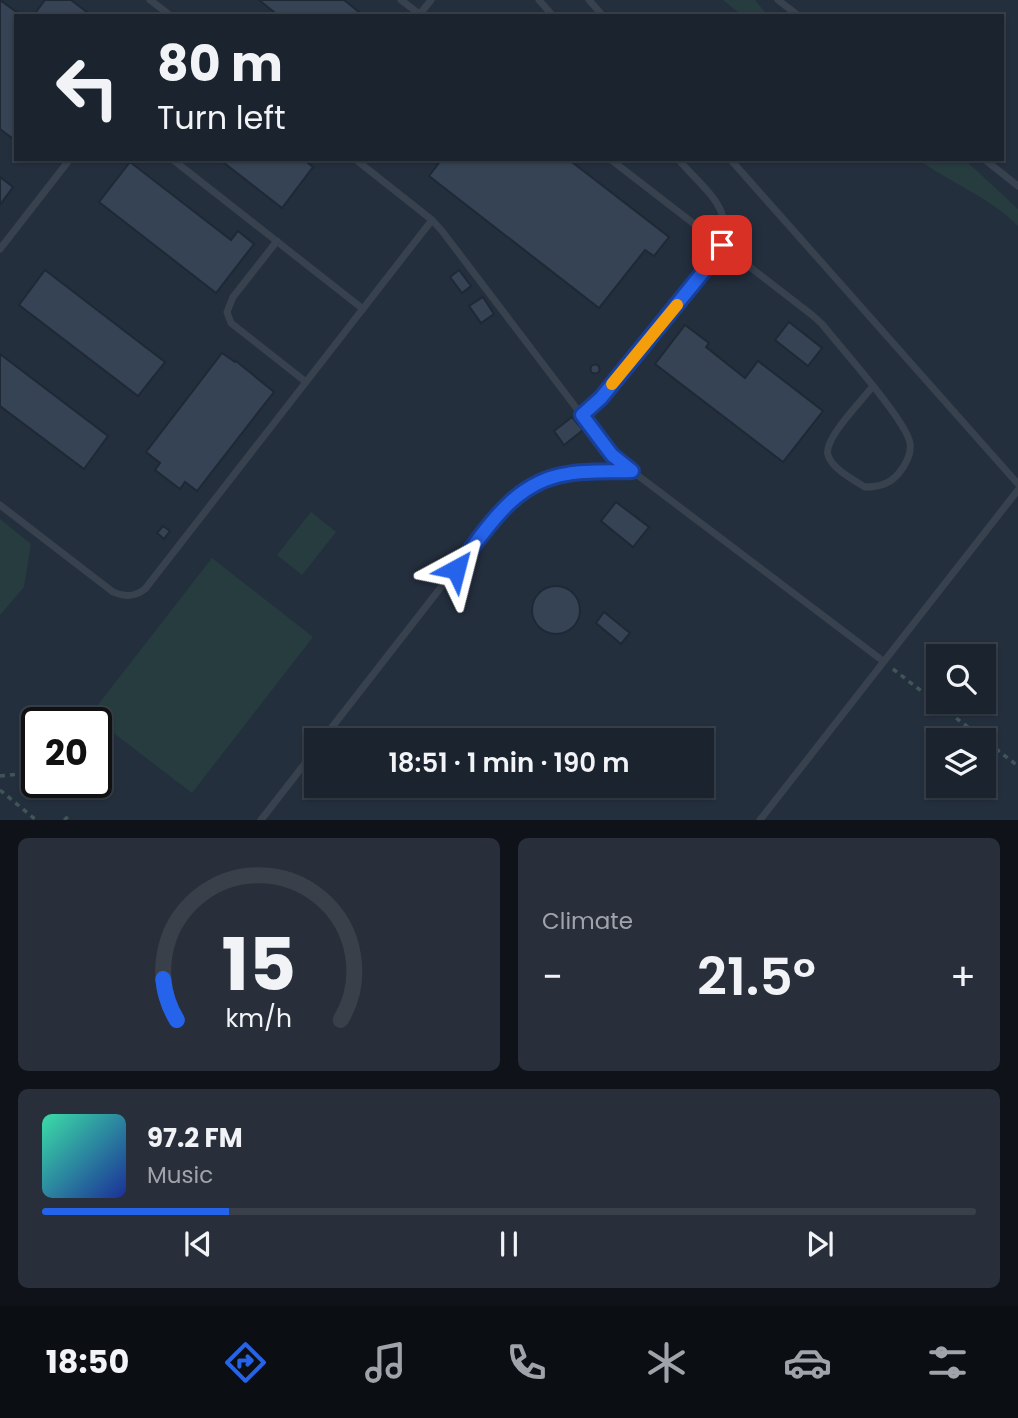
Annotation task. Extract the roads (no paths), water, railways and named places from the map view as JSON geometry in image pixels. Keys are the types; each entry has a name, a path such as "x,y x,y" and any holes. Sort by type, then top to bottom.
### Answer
{"lane":[{"path":"150,0 168,14"},
{"path":"401,0 420,14"},
{"path":"539,0 550,14"},
{"path":"589,0 601,14"},
{"path":"778,0 796,14"},
{"path":"0,249 68,161"},
{"path":"175,161 363,309"},
{"path":"358,161 432,220 612,455 883,661"},
{"path":"613,161 812,315 872,387 903,426 911,447 909,457 898,474 882,486 865,488 834,465 827,451 834,435 872,387"},
{"path":"582,415 601,398 716,256 722,245 726,226 720,207 680,161"},
{"path":"732,161 1018,484"},
{"path":"987,161 1018,186"},
{"path":"0,505 113,592 136,596 145,589 432,220"},
{"path":"277,241 233,297 227,312 231,323 306,382"},
{"path":"332,728 505,505 516,495 531,485 567,474 632,471"},
{"path":"761,820 1018,490"},
{"path":"261,820 304,765"}]}
